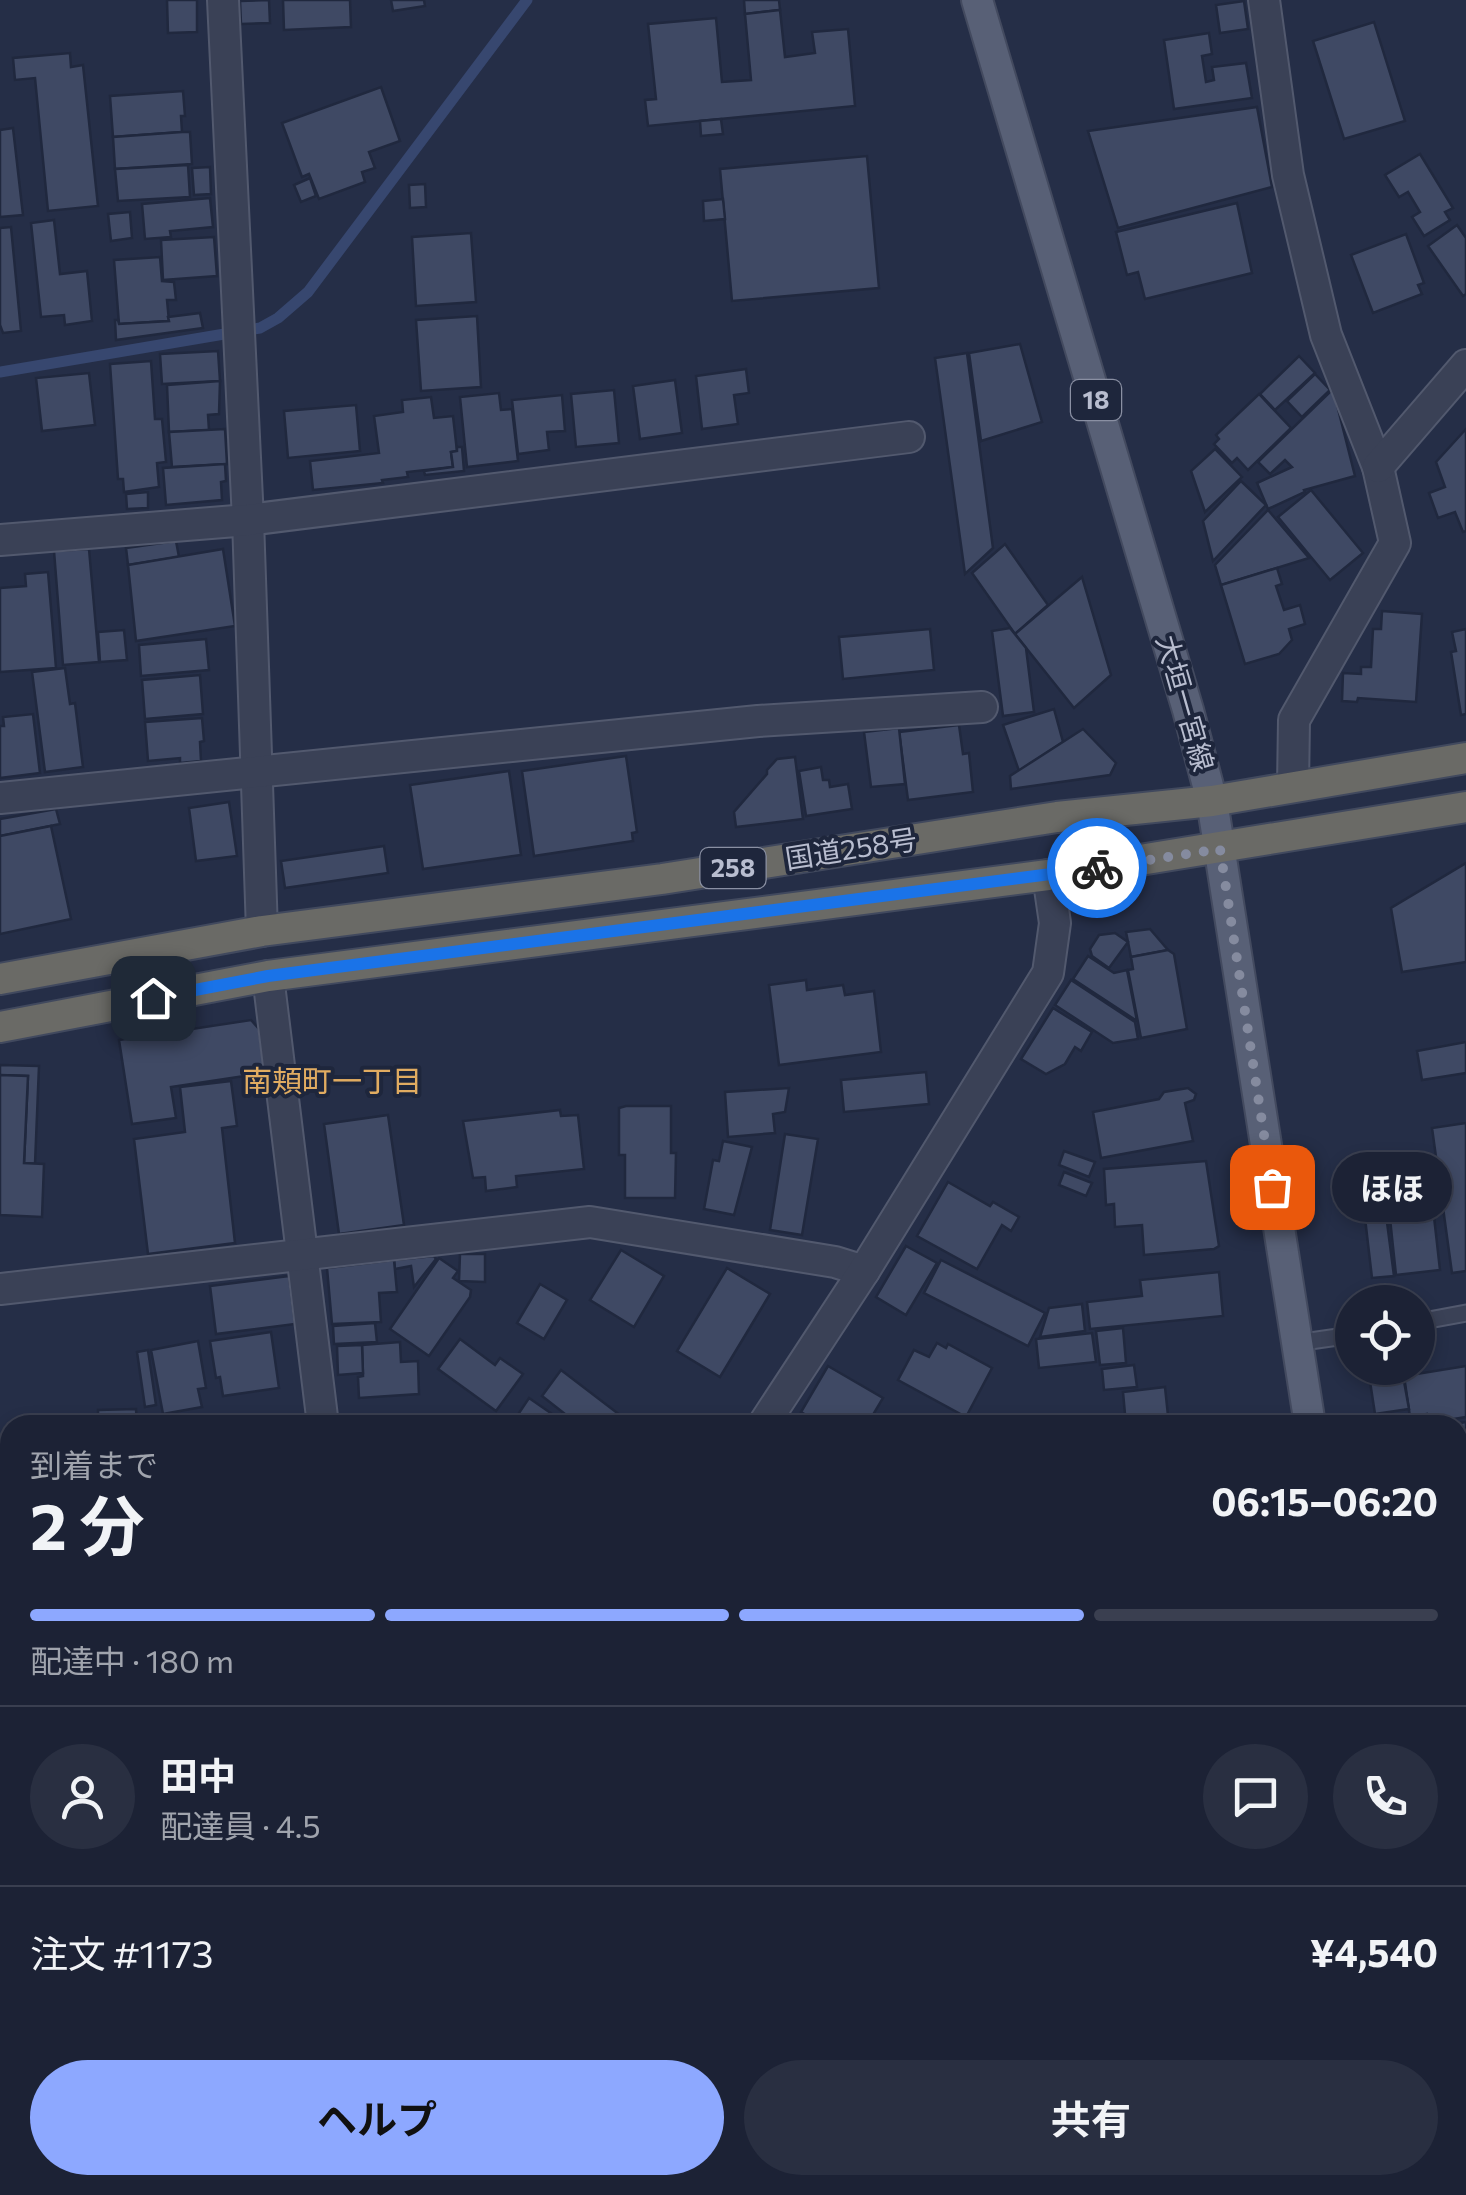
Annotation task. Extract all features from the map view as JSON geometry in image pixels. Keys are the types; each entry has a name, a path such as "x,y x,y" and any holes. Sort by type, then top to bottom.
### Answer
{"highway":[{"name":"国道258号","path":"0,979 262,932 662,879 1057,818 1212,801 1466,758"},
{"name":"国道258号","path":"0,1026 268,976 1048,875 1466,807"}],"main road":[{"name":"大垣一宮線","path":"977,0 1183,691 1212,801 1308,1415"}],"street":[{"path":"223,0 248,520 262,932"},
{"path":"1264,0 1288,175 1326,335 1378,467 1394,543 1294,720 1294,786"},
{"path":"1378,467 1466,365"},
{"path":"0,540 248,520 909,437"},
{"path":"0,798 758,720 982,707"},
{"path":"770,1415 864,1271 1048,972 1055,923 1048,875"},
{"path":"268,976 322,1415"},
{"path":"0,1289 590,1222 835,1262 864,1271"}],"lane":[{"path":"1435,1319 1466,1313"},
{"path":"1296,1343 1335,1337"}],"building":[{"path":"167,0 197,0 197,32 168,33"},
{"path":"269,0 270,23 241,24 240,1"},
{"path":"283,0 350,0 351,27 284,30"},
{"path":"391,0 424,0 425,6 393,11"},
{"path":"744,0 779,0 780,10 745,14"},
{"path":"1244,1 1248,29 1220,33 1216,5"},
{"path":"780,10 785,57 815,53 812,32 848,29 855,106 648,126 645,100 656,99 648,24 716,18 722,82 751,80 745,14"},
{"path":"1374,22 1405,121 1344,139 1313,41"},
{"path":"1209,33 1212,54 1202,56 1206,82 1214,80 1212,67 1246,63 1252,98 1174,109 1164,40"},
{"path":"70,53 71,67 83,65 98,206 48,211 35,78 15,80 13,58"},
{"path":"381,87 400,141 369,152 375,168 362,172 365,182 319,199 309,174 302,177 282,123"},
{"path":"183,91 182,132 113,137 110,96"},
{"path":"1257,107 1272,187 1118,228 1088,131"},
{"path":"721,119 723,134 701,136 700,121"},
{"path":"13,128 23,215 0,217 0,130"},
{"path":"190,132 192,164 115,169 113,137"},
{"path":"1420,154 1453,208 1445,212 1450,220 1424,236 1412,217 1420,212 1408,192 1399,197 1385,175"},
{"path":"867,156 879,288 732,301 720,169"},
{"path":"188,165 190,197 118,201 115,169"},
{"path":"210,167 211,194 194,195 192,168"},
{"path":"310,178 316,196 301,202 294,185"},
{"path":"425,184 426,207 410,208 409,185"},
{"path":"210,198 213,227 170,231 171,237 145,239 142,204"},
{"path":"723,199 725,219 704,221 703,201"},
{"path":"1237,203 1252,273 1145,299 1138,272 1127,275 1116,232"},
{"path":"130,212 132,238 111,241 108,214"},
{"path":"54,220 60,274 87,271 92,321 65,325 64,315 41,317 31,223"},
{"path":"1457,225 1466,238 1463,296 1428,246"},
{"path":"11,227 21,331 3,333 0,228"},
{"path":"471,233 476,302 416,306 412,237"},
{"path":"1406,234 1424,283 1418,285 1422,294 1373,313 1351,255"},
{"path":"214,237 217,276 163,280 161,240"},
{"path":"160,257 162,281 174,282 176,300 167,300 169,321 119,324 114,260"},
{"path":"200,313 203,328 116,340 115,320 119,324 169,321 168,317"},
{"path":"477,316 481,387 421,391 416,320"},
{"path":"1020,344 1042,422 981,441 969,353"},
{"path":"218,351 220,381 162,384 160,354"},
{"path":"967,353 993,548 965,574 935,358"},
{"path":"1299,356 1315,373 1275,410 1260,394"},
{"path":"151,361 155,419 162,419 166,462 157,463 159,487 124,492 123,479 118,479 110,364"},
{"path":"746,369 749,393 734,395 738,424 702,429 696,376"},
{"path":"89,373 95,425 42,431 36,378"},
{"path":"1315,374 1330,390 1302,417 1287,401"},
{"path":"675,380 682,433 640,439 633,386"},
{"path":"220,381 219,414 208,415 209,430 169,432 167,385"},
{"path":"1333,389 1355,476 1304,490 1268,509 1257,483 1292,467 1285,460 1270,474 1258,462"},
{"path":"614,390 619,443 576,447 571,394"},
{"path":"499,393 501,410 512,409 518,461 467,467 460,397"},
{"path":"1259,394 1291,428 1248,470 1237,458 1232,463 1214,444 1219,439 1216,435"},
{"path":"562,395 565,431 547,432 549,450 518,454 512,400"},
{"path":"431,397 434,418 453,416 457,451 451,452 453,467 407,472 408,477 382,480 383,483 313,490 310,461 379,453 374,416 403,412 402,400"},
{"path":"356,405 360,451 288,458 284,411"},
{"path":"225,429 227,464 172,467 169,432"},
{"path":"1466,429 1463,532 1455,512 1438,518 1429,493 1445,487 1436,462"},
{"path":"457,447 462,447 464,471 425,475 424,471 453,467 451,452 457,451"},
{"path":"1215,449 1242,477 1205,512 1191,471"},
{"path":"225,464 222,500 166,505 163,468"},
{"path":"1241,481 1266,505 1213,561 1203,521"},
{"path":"1311,490 1363,553 1330,580 1278,517"},
{"path":"148,492 148,508 127,509 126,494"},
{"path":"1268,510 1309,558 1221,585 1215,565"},
{"path":"176,541 179,557 128,565 126,548"},
{"path":"1005,544 1048,605 1015,634 972,573"},
{"path":"89,549 99,662 63,665 54,551"},
{"path":"223,549 235,626 136,641 128,565"},
{"path":"1277,568 1282,584 1276,586 1284,610 1300,605 1305,624 1289,629 1292,640 1279,654 1245,664 1221,585"},
{"path":"48,572 56,668 0,672 0,588 26,586 25,574"},
{"path":"1082,577 1111,675 1074,708 1015,634"},
{"path":"1382,611 1422,614 1416,702 1358,698 1357,702 1342,701 1343,673 1361,674 1361,667 1371,667 1373,629 1381,629"},
{"path":"1010,628 1026,648 1034,712 1003,716 992,631"},
{"path":"930,629 934,670 843,679 839,637"},
{"path":"1466,629 1466,714 1461,715 1451,652 1456,651 1452,632"},
{"path":"124,630 127,660 100,662 98,632"},
{"path":"206,639 209,670 141,676 139,645"},
{"path":"65,668 70,704 75,703 83,767 45,772 32,672"},
{"path":"200,675 203,714 145,719 142,680"},
{"path":"1054,709 1063,742 1019,771 1003,725"},
{"path":"33,714 40,773 0,778 3,717"},
{"path":"202,718 201,761 148,761 145,722"},
{"path":"959,725 963,754 969,753 973,792 908,800 899,732"},
{"path":"899,728 905,784 871,787 864,732"},
{"path":"1083,729 1116,763 1110,775 1011,789 1010,776"},
{"path":"626,756 637,832 632,833 633,841 534,856 522,771"},
{"path":"795,757 803,819 736,827 734,812 767,770 777,759"},
{"path":"821,767 823,780 829,780 830,787 848,784 852,809 806,816 799,771"},
{"path":"509,771 521,855 423,869 410,785"},
{"path":"229,802 237,856 196,861 189,808"},
{"path":"56,809 60,824 0,836 0,819"},
{"path":"51,826 71,919 0,934 0,836"},
{"path":"384,846 388,873 285,888 281,861"},
{"path":"1466,863 1466,962 1402,972 1391,908"},
{"path":"1150,929 1168,950 1131,957 1126,932"},
{"path":"1115,933 1128,942 1109,968 1092,956 1090,949 1099,935"},
{"path":"1168,950 1174,954 1187,1029 1141,1038 1128,970 1133,969 1131,957"},
{"path":"1088,956 1114,973 1127,970 1137,1021 1073,979"},
{"path":"806,980 807,990 843,985 845,995 874,991 881,1052 779,1065 769,985"},
{"path":"1071,980 1135,1022 1138,1039 1113,1043 1055,1005"},
{"path":"1053,1008 1092,1032 1081,1051 1075,1047 1065,1064 1046,1074 1021,1059"},
{"path":"251,1020 259,1029 265,1073 171,1087 176,1118 132,1124 119,1040"},
{"path":"1466,1042 1466,1073 1422,1080 1417,1051"},
{"path":"0,1065 39,1066 35,1164 24,1163 28,1076 0,1075"},
{"path":"926,1072 929,1104 844,1112 841,1080"},
{"path":"0,1075 28,1076 24,1163 44,1164 42,1217 0,1215"},
{"path":"231,1081 237,1126 222,1128 235,1243 148,1254 134,1139 185,1132 180,1087"},
{"path":"789,1088 785,1112 773,1114 775,1133 728,1137 725,1092"},
{"path":"1188,1088 1196,1094 1194,1100 1185,1103 1193,1141 1101,1158 1093,1112 1159,1099 1164,1092"},
{"path":"671,1106 675,1198 625,1198 625,1155 619,1155 619,1108"},
{"path":"560,1110 561,1116 578,1115 584,1169 516,1176 517,1187 486,1191 485,1177 473,1178 463,1121"},
{"path":"388,1115 404,1225 339,1234 324,1124"},
{"path":"1466,1123 1466,1271 1452,1273 1432,1128"},
{"path":"785,1134 818,1139 802,1235 770,1230"},
{"path":"723,1141 752,1147 734,1215 704,1209 713,1160 719,1161"},
{"path":"1064,1151 1095,1162 1089,1177 1059,1165"},
{"path":"1206,1161 1219,1246 1144,1255 1142,1225 1115,1227 1114,1204 1106,1205 1104,1169"},
{"path":"1064,1172 1092,1183 1086,1196 1059,1185"},
{"path":"1430,1181 1440,1270 1396,1275 1388,1200 1397,1199 1396,1185"},
{"path":"948,1182 1019,1217 1011,1231 1002,1225 977,1269 917,1236"},
{"path":"1384,1199 1394,1276 1372,1278 1363,1201"},
{"path":"906,1246 937,1263 906,1315 876,1297"},
{"path":"621,1250 664,1276 634,1327 590,1300"},
{"path":"460,1254 485,1254 485,1282 459,1281"},
{"path":"434,1256 436,1259 414,1287 411,1266 395,1269 394,1260"},
{"path":"439,1258 458,1271 453,1278 471,1290 429,1356 390,1329"},
{"path":"394,1260 397,1292 379,1293 381,1322 332,1324 327,1268"},
{"path":"941,1260 1045,1313 1028,1346 924,1293"},
{"path":"727,1268 770,1294 720,1377 677,1351"},
{"path":"1219,1272 1223,1316 1090,1329 1087,1302 1142,1296 1140,1280"},
{"path":"289,1276 295,1324 216,1334 210,1286"},
{"path":"540,1284 567,1300 544,1339 517,1323"},
{"path":"1082,1304 1085,1331 1040,1337 1049,1308"},
{"path":"375,1323 377,1342 334,1344 333,1326"},
{"path":"1123,1328 1126,1363 1100,1365 1096,1331"},
{"path":"271,1332 279,1388 223,1396 210,1341"},
{"path":"1092,1333 1096,1362 1039,1368 1036,1339"},
{"path":"460,1339 495,1365 500,1358 523,1374 496,1411 438,1369"},
{"path":"198,1341 206,1388 198,1389 202,1407 163,1414 151,1350"},
{"path":"400,1342 401,1362 418,1361 419,1394 359,1398 362,1345"},
{"path":"937,1343 946,1348 948,1344 992,1368 967,1415 898,1380 914,1350 929,1357"},
{"path":"362,1345 363,1373 338,1375 337,1346"},
{"path":"148,1350 156,1405 145,1407 137,1352"},
{"path":"1134,1365 1137,1387 1104,1390 1102,1369"},
{"path":"828,1366 883,1398 873,1415 801,1412"},
{"path":"1466,1366 1466,1415 1410,1415 1405,1385 1435,1385 1435,1371"},
{"path":"561,1370 620,1415 566,1415 542,1396"},
{"path":"1371,1385 1405,1385 1409,1409 1375,1414"},
{"path":"1165,1387 1168,1415 1125,1415 1123,1392"},
{"path":"529,1398 554,1415 518,1415"},
{"path":"136,1409 136,1415 98,1415 98,1410"}],"waterway":[{"path":"0,372 260,328 278,318 308,292 527,0"}],"way so far":[{"path":"1097,868 1220,849 1272,1187"}],"place":[{"name":"ほほ","path":"1272,1187"}],"district":[{"name":"南頬町一丁目","path":"332,1082"}],"route":[{"path":"153,998 268,976 1097,868"}]}
